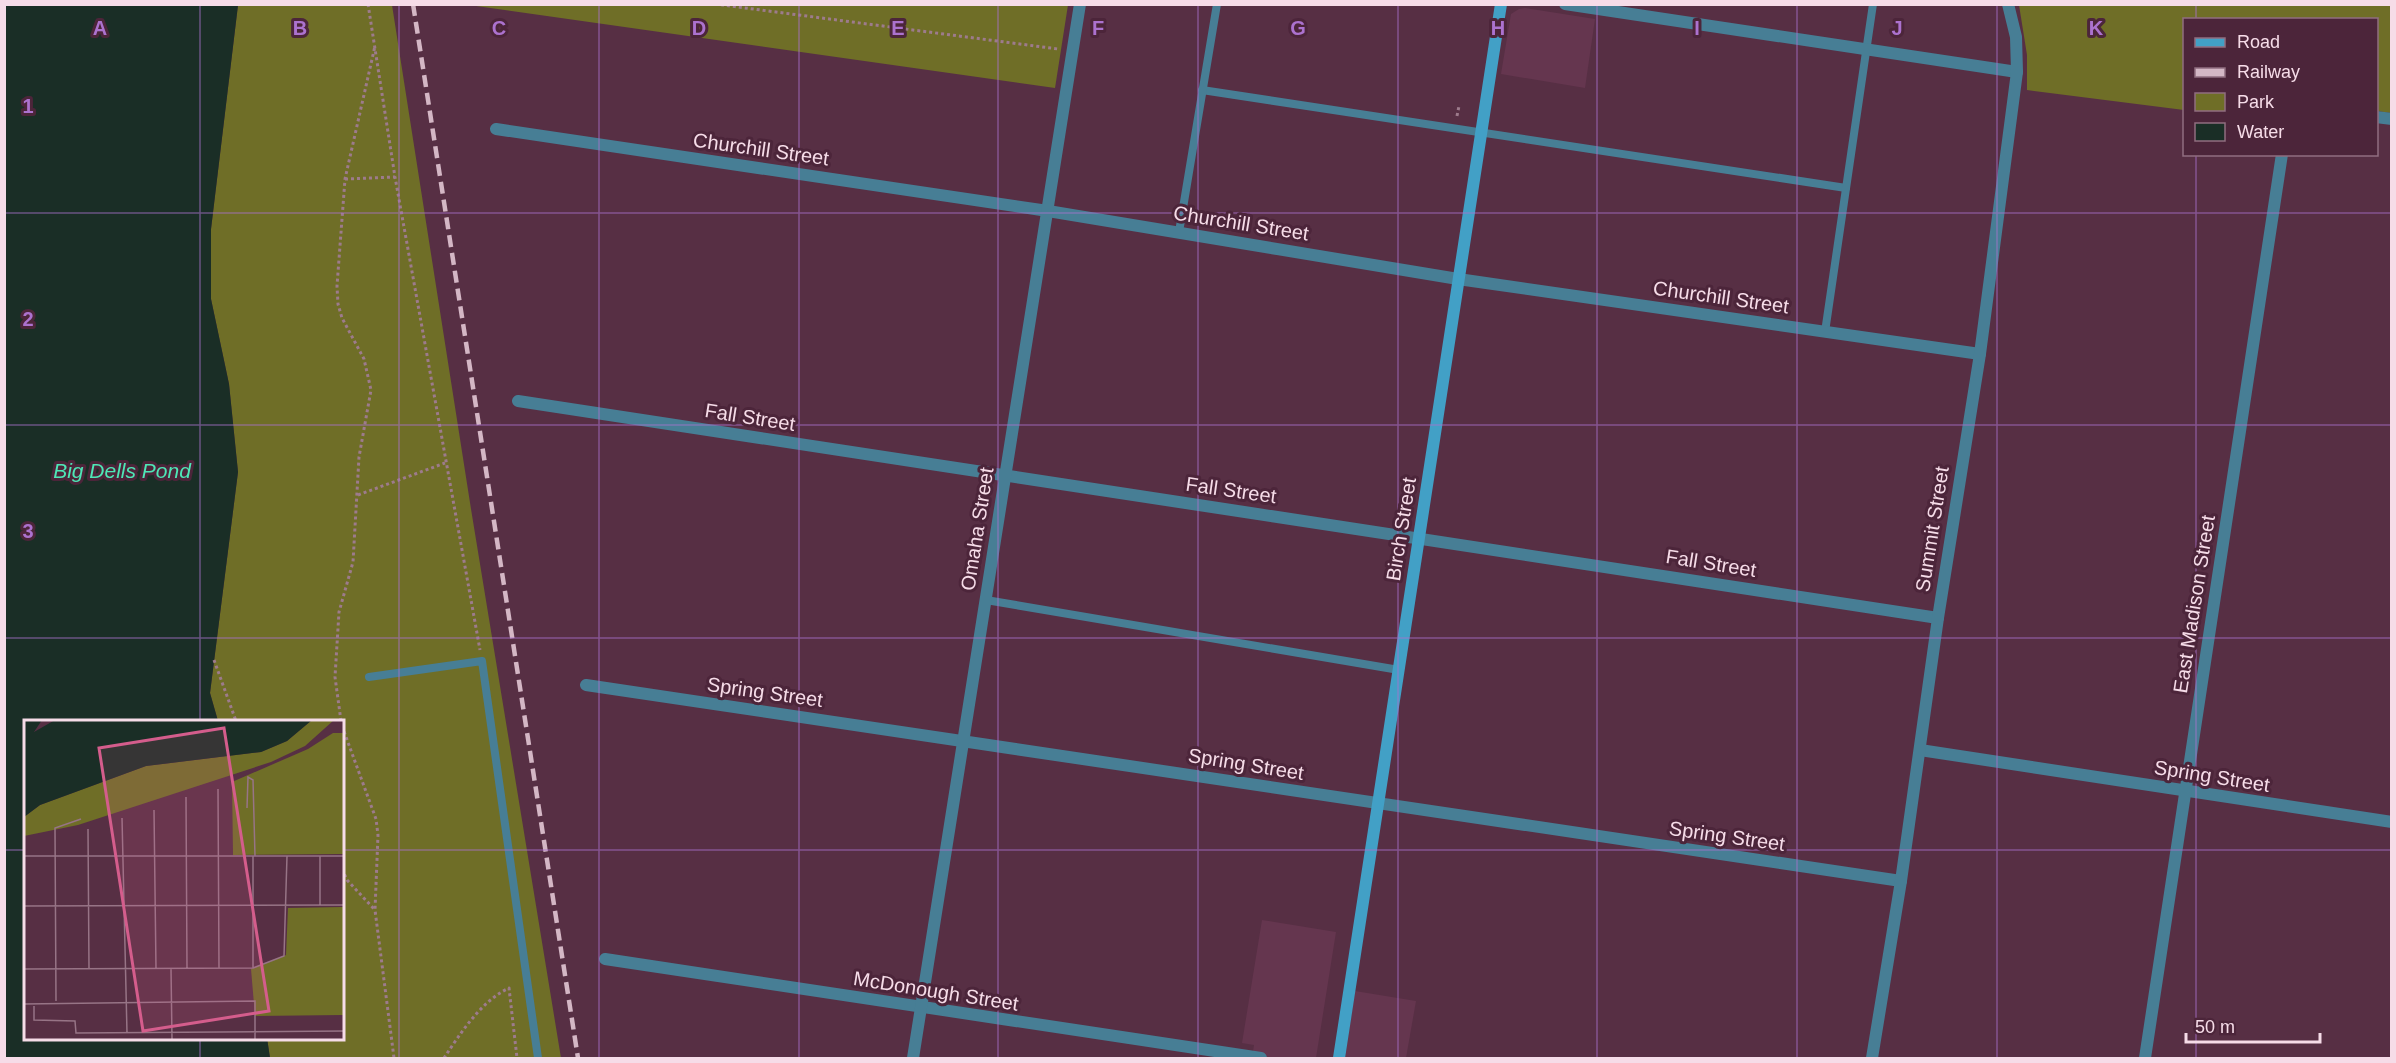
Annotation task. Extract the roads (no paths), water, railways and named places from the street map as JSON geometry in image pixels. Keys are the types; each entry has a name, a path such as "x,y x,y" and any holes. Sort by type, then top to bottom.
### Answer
{"main road":[{"name":"Birch Street","path":"1339,1059 1501,4"}],"street":[{"name":"Omaha Street","path":"913,1059 1080,4"},
{"path":"1565,4 2017,72"},
{"name":"Summit Street","path":"1872,1059 1980,354 2017,72 2016,37 2008,4"},
{"name":"Churchill Street","path":"496,129 1048,211 1458,279 1980,354"},
{"name":"East Madison Street","path":"2145,1059 2282,156"},
{"name":"Fall Street","path":"518,401 1938,618"},
{"name":"Spring Street","path":"586,685 1901,881"},
{"name":"Spring Street","path":"1920,750 2391,822"},
{"name":"McDonough Street","path":"605,959 921,1009 1261,1059"}],"lane":[{"path":"1179,232 1217,4"},
{"path":"1825,332 1873,4"},
{"path":"1202,90 1846,188"},
{"path":"986,600 1399,670"},
{"path":"369,676 482,661 538,1059"}],"water":[{"name":"Big Dells Pond","path":"5,4 238,5 211,229 211,299 229,384 238,472 210,693 218,720 24,720 24,1039 267,1039 270,1058 5,1058"}],"railway":[{"path":"413,4 578,1058"}]}
